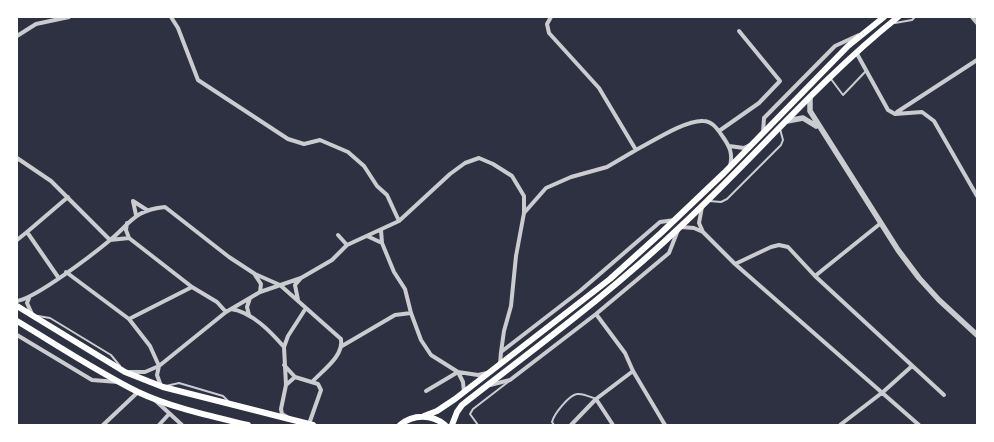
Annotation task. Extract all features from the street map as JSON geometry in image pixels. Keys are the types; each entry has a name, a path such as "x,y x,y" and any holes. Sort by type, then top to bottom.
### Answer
{"main road":[{"path":"400,425 414,417 424,416 437,411 489,373 610,279 729,168 848,46 884,17"},
{"path":"452,425 456,412 462,405 616,286 680,228 856,52 898,17"},
{"path":"17,306 125,372 162,387 311,425"},
{"path":"17,321 138,392 185,409 248,425"},
{"path":"424,416 434,418 445,425"}],"street":[{"path":"17,36 36,24 69,17"},
{"path":"171,17 178,28 198,80 288,139 304,144 320,140 348,152 364,166 377,186 387,195 400,221"},
{"path":"551,17 547,24 549,33 599,88 636,150"},
{"path":"972,17 977,23"},
{"path":"719,131 759,103 780,82 739,31"},
{"path":"762,133 764,118 835,46 864,33"},
{"path":"856,52 888,110 895,114 922,112 934,121 977,196"},
{"path":"895,114 977,60"},
{"path":"810,97 810,111 819,128 919,278 939,300 977,335"},
{"path":"787,121 803,118 819,128"},
{"path":"524,213 546,188 571,177 607,167 682,126 703,121 716,126 729,146 731,160 729,168"},
{"path":"729,146 744,148 753,143"},
{"path":"17,158 51,181 110,240"},
{"path":"125,372 145,372 159,366 226,312 260,292 301,278 332,260 347,245 400,221 450,174 465,163 479,158 493,164 512,176 524,196 524,213 516,256 512,306 504,331 500,364"},
{"path":"17,240 68,197"},
{"path":"136,215 133,201 148,210"},
{"path":"17,301 29,298 58,278 110,240 136,215 148,210 165,207 229,257 255,274 280,285 341,339 342,346 338,355 312,382"},
{"path":"702,207 699,223 703,232"},
{"path":"501,352 580,291 660,222 675,220"},
{"path":"127,222 126,230 128,238 192,287 217,302 226,312"},
{"path":"815,276 881,223"},
{"path":"488,385 510,380 596,314 669,253 680,228 694,228 703,232 735,264 919,425"},
{"path":"381,230 382,243 394,272 405,289 411,313 421,340 431,355 458,372 478,375 489,373"},
{"path":"27,232 58,278"},
{"path":"338,235 347,245"},
{"path":"367,236 382,243"},
{"path":"110,240 128,238"},
{"path":"735,264 771,246 779,245 788,247 815,276 944,396"},
{"path":"66,272 129,319 150,346 159,366 157,375 162,387"},
{"path":"255,274 261,284 260,292"},
{"path":"298,301 295,293 295,285 301,278"},
{"path":"129,319 192,287"},
{"path":"29,298 27,303 32,315"},
{"path":"250,298 247,308 250,315"},
{"path":"292,420 282,414 281,409 286,385 284,347 288,336 306,308"},
{"path":"232,309 242,310 250,315 284,347"},
{"path":"342,346 395,314 411,313"},
{"path":"596,314 624,353 665,425"},
{"path":"17,335 92,380 121,382"},
{"path":"278,340 288,336"},
{"path":"284,365 295,377 318,384 321,390 311,425"},
{"path":"840,425 883,392 912,366"},
{"path":"571,425 596,399 633,371"},
{"path":"426,391 458,372"},
{"path":"458,372 463,382 464,392"},
{"path":"286,385 295,377"},
{"path":"103,425 138,392"},
{"path":"151,396 182,425"},
{"path":"596,399 613,425"},
{"path":"159,425 170,414"}],"lane":[{"path":"871,28 877,17"},
{"path":"890,24 912,20 915,17"},
{"path":"830,78 843,94 866,71"},
{"path":"708,201 725,201 759,167 782,143 780,128"},
{"path":"478,425 470,414 473,409 510,380"},
{"path":"554,425 552,422 554,414 574,395 583,394 596,399"}]}
